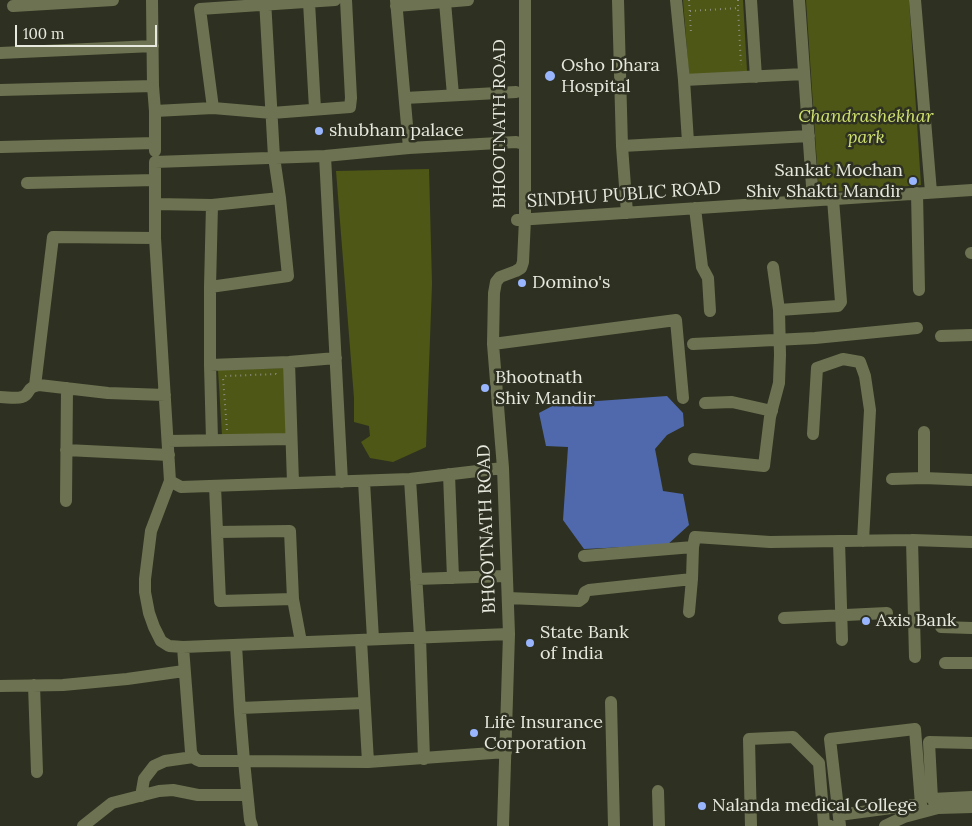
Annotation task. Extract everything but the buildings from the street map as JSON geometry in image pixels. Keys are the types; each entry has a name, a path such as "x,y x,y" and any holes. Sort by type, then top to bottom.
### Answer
{"street":[{"path":"13,6 113,0"},
{"path":"152,0 156,143 155,238 170,480 151,531 144,592 151,620 161,641 169,646 183,647 508,634"},
{"path":"213,108 200,9 266,2 335,0"},
{"path":"155,111 213,108 272,113 350,107 346,0"},
{"path":"409,148 396,3 468,0"},
{"name":"BHOOTNATH ROAD","path":"518,0 516,92 520,143"},
{"name":"BHOOTNATH ROAD","path":"503,826 508,598 503,468 493,344 494,293 496,282 500,277 521,268 523,262 520,143 525,0"},
{"path":"618,0 622,146 627,212"},
{"path":"676,0 688,142"},
{"path":"751,0 756,77"},
{"path":"799,0 813,200"},
{"path":"915,0 931,192"},
{"path":"210,287 288,276 274,157 266,2"},
{"path":"310,2 315,109"},
{"path":"445,2 453,95"},
{"path":"0,53 153,46"},
{"path":"684,80 804,74"},
{"path":"0,90 153,86"},
{"path":"405,98 516,92"},
{"path":"622,146 809,136"},
{"path":"1,147 156,143"},
{"path":"155,162 325,156 409,148 520,143"},
{"path":"325,156 342,482"},
{"path":"27,183 155,180"},
{"name":"SINDHU PUBLIC ROAD","path":"521,220 972,190"},
{"path":"917,193 919,290"},
{"path":"156,204 212,205 280,198"},
{"path":"779,310 838,306 841,302 833,199"},
{"path":"212,205 210,287 212,440"},
{"path":"695,208 702,267 708,278 710,311"},
{"path":"35,386 53,237 155,238"},
{"path":"694,459 764,466 772,410 779,383 779,310 773,267"},
{"path":"493,344 676,320 683,398"},
{"path":"693,344 815,338 917,328"},
{"path":"941,336 972,335"},
{"path":"210,365 336,358"},
{"path":"813,434 817,368 843,359 860,362 865,376 870,410 863,541"},
{"path":"289,362 293,483"},
{"path":"0,397 24,397 35,386 165,396"},
{"path":"66,501 67,388"},
{"path":"705,403 732,402 772,410"},
{"path":"924,432 924,478"},
{"path":"168,441 291,439"},
{"path":"66,450 169,455"},
{"path":"170,480 181,488 410,479 503,468"},
{"path":"449,474 453,578"},
{"path":"410,479 420,637 424,759"},
{"path":"892,479 972,480"},
{"path":"364,480 367,640 364,703 368,762"},
{"path":"215,486 220,601 293,599"},
{"path":"217,532 290,531 293,599 301,642"},
{"path":"689,612 695,537 770,542 912,540 972,542"},
{"path":"912,540 915,657"},
{"path":"840,541 842,640"},
{"path":"584,556 693,547"},
{"path":"416,579 506,576"},
{"path":"508,598 579,600 587,591 692,579"},
{"path":"784,618 887,613"},
{"path":"941,628 972,628"},
{"path":"236,645 247,795 252,826"},
{"path":"183,647 191,752 196,760 368,762 506,752"},
{"path":"945,663 972,663"},
{"path":"0,686 63,685 184,671"},
{"path":"34,685 37,772"},
{"path":"612,702 614,826"},
{"path":"240,708 364,703"},
{"path":"972,743 929,742 925,769 921,804 839,821 830,739 915,729 925,769 932,799 972,797"},
{"path":"751,826 748,739 793,737 819,763 824,824 830,826"},
{"path":"141,796 144,779 154,766 165,761 193,757"},
{"path":"83,826 112,802 159,792 173,790 198,795 247,795"},
{"path":"658,791 659,826"},
{"path":"885,826 904,817 938,808 972,807"}],"path":[{"path":"689,0 692,37"},
{"path":"690,11 738,8 741,69"},
{"path":"228,432 226,428 223,378 226,376 276,374 280,377"}],"green space":[{"path":"683,0 743,0 747,71 689,75"},
{"name":"Chandrashekhar park","path":"806,0 909,0 921,185 819,193"},
{"path":"429,169 432,284 426,447 393,462 370,458 361,442 370,436 369,426 354,422 354,398 336,171"},
{"path":"284,368 286,435 222,435 218,370"}],"water":[{"path":"667,396 683,413 684,426 667,435 655,449 663,491 683,494 689,525 667,545 584,549 563,520 568,447 546,446 539,413 556,404"}],"place":[{"name":"Osho Dhara Hospital","path":"550,76"},
{"name":"shubham palace","path":"319,131"},
{"name":"Sankat Mochan Shiv Shakti Mandir","path":"913,181"},
{"name":"Domino's","path":"522,283"},
{"name":"Bhootnath Shiv Mandir","path":"485,388"},
{"name":"Axis Bank","path":"866,621"},
{"name":"State Bank of India","path":"530,643"},
{"name":"Life Insurance Corporation","path":"474,733"},
{"name":"Nalanda medical College","path":"702,806"}]}
